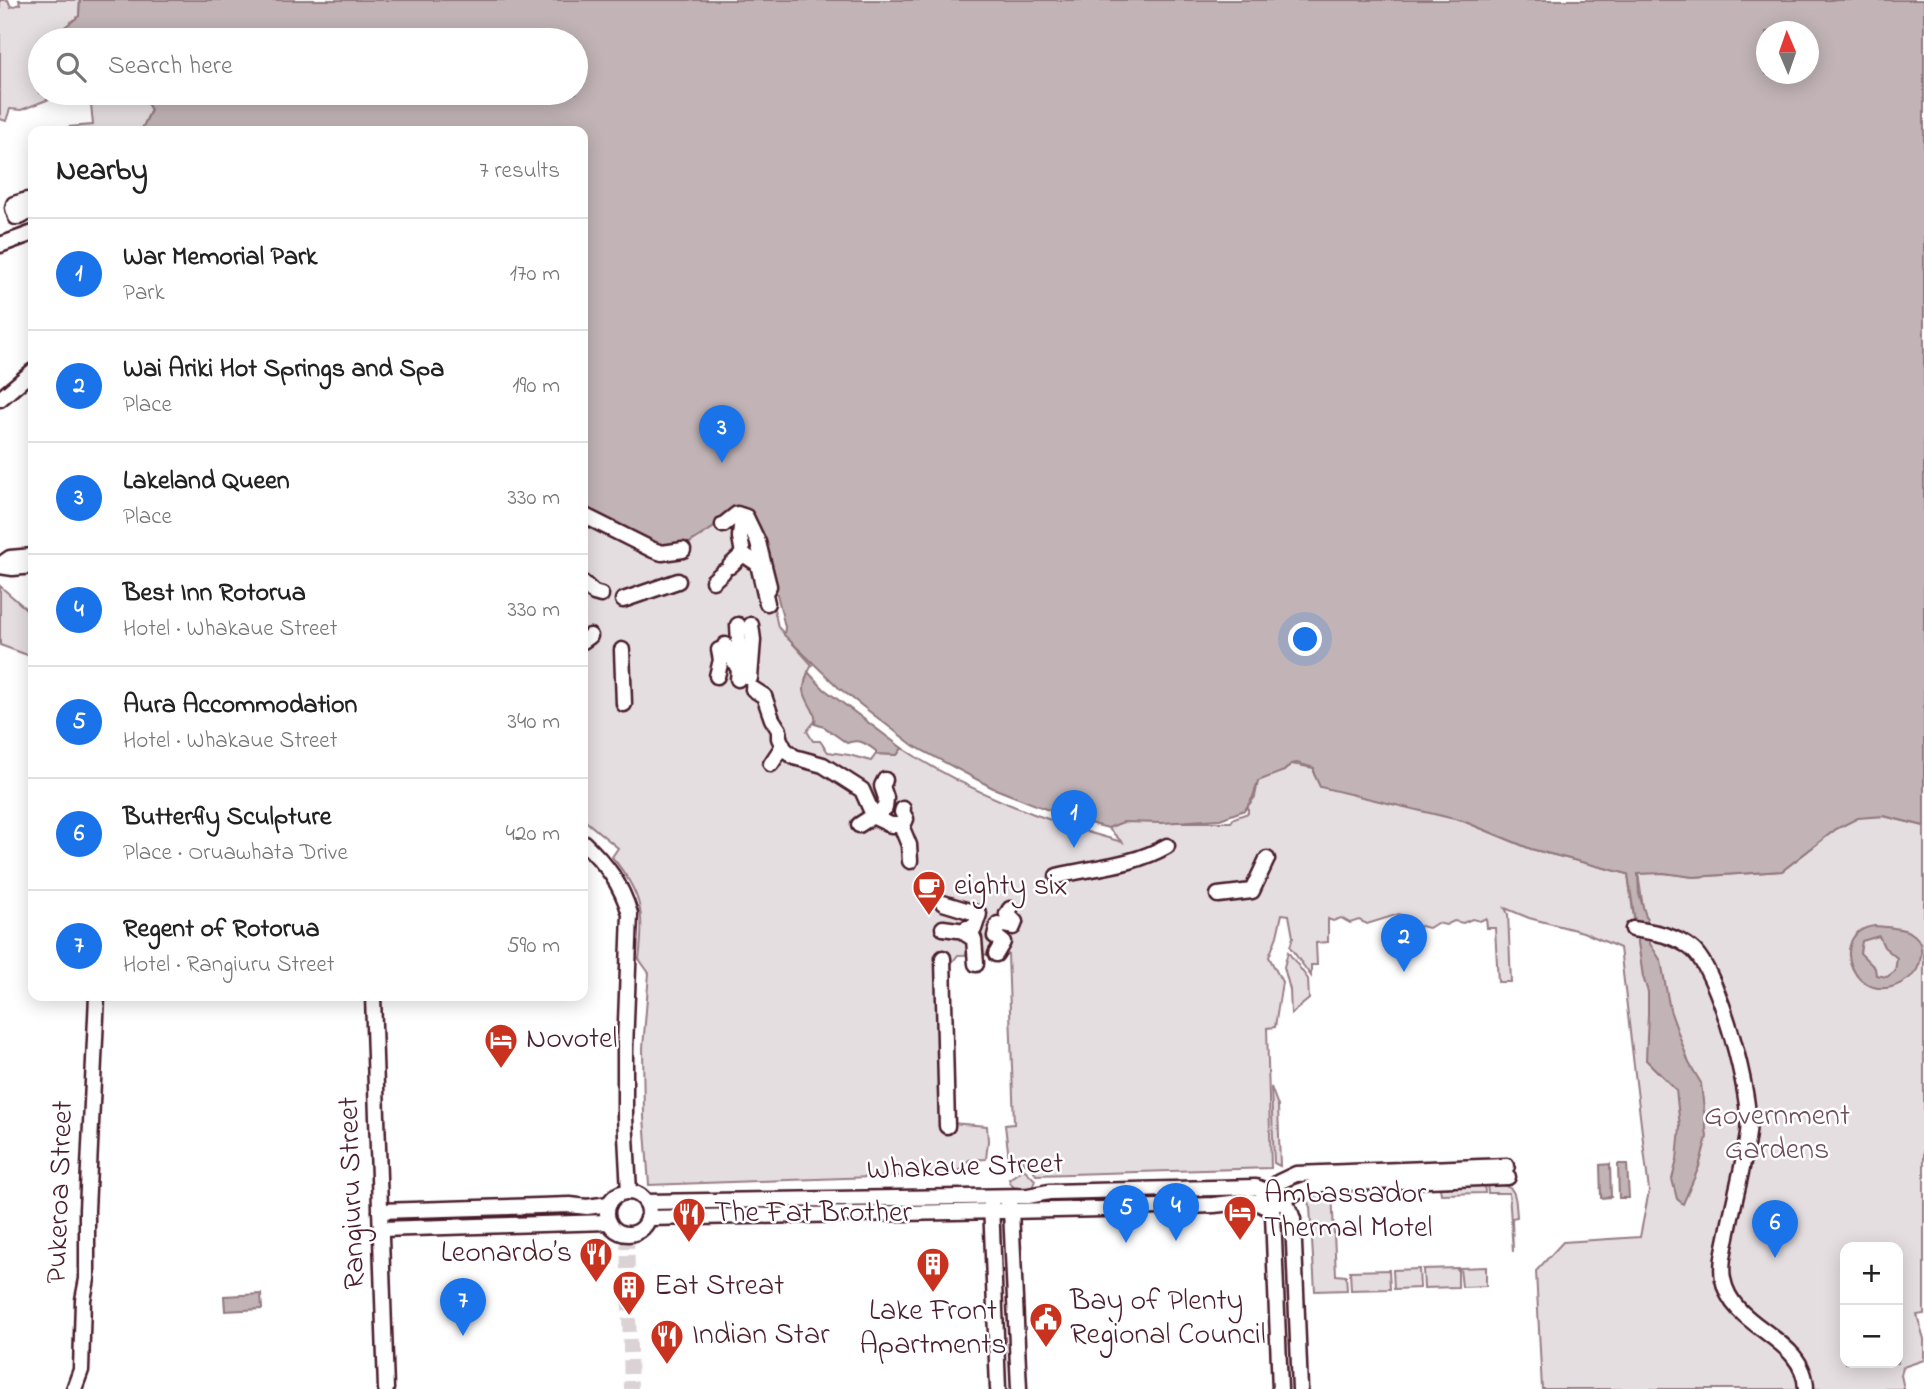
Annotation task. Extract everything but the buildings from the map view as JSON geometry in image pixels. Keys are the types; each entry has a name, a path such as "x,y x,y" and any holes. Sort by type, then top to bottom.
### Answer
{"street":[{"path":"0,245 8,237 16,217"},
{"path":"0,245 28,235"},
{"path":"0,399 28,375"},
{"path":"723,525 737,514 746,517 764,561 769,586 766,598 758,564 743,554 740,537 742,516"},
{"path":"588,518 653,550 662,553 683,550"},
{"path":"722,573 743,554"},
{"path":"0,565 10,558 28,556"},
{"path":"0,565 13,568 28,566"},
{"path":"623,600 678,581"},
{"path":"588,588 601,595"},
{"path":"744,625 740,663 745,679"},
{"path":"717,676 722,648 745,679 764,696 779,730 782,747 794,757 822,765 862,790 874,817 891,825 902,815"},
{"path":"622,650 624,704"},
{"path":"771,764 782,747"},
{"path":"885,780 882,786 886,799 892,809 902,815 910,860"},
{"path":"859,825 886,808 886,799"},
{"path":"1057,876 1124,863 1150,855 1167,846"},
{"path":"588,847 616,877 630,914 625,1049 629,1192"},
{"path":"1218,895 1252,891 1267,859"},
{"path":"943,903 971,904 979,914 974,929 967,928 965,931"},
{"path":"996,954 1003,942 995,936 998,924 1013,927 1015,922 1007,914 1010,909"},
{"path":"943,928 965,931 974,939 976,964"},
{"path":"1633,929 1675,938 1693,950 1705,964 1715,984 1746,1092 1749,1131 1724,1254 1723,1280 1730,1298 1740,1312 1794,1354 1802,1368 1807,1389"},
{"path":"943,958 947,1126"},
{"name":"Pukeroa Street","path":"74,1389 81,1370 83,1300 87,1279 87,1210 97,1001"},
{"name":"Rangiuru Street","path":"373,1001 386,1389"},
{"path":"1507,1171 1321,1184 1263,1206 1268,1191 1296,1174 1507,1171"},
{"name":"Whakaue Street","path":"648,1219 1000,1204 1049,1192 1225,1186 1256,1186 1283,1198"},
{"path":"629,1192 637,1194 646,1202 648,1219 640,1230 627,1234 616,1230 607,1216 609,1204 618,1195 629,1192"},
{"path":"1283,1198 1290,1207 1293,1219 1300,1389"},
{"name":"Whakaue Street","path":"646,1202 1263,1206"},
{"path":"380,1211 570,1205 587,1207 609,1204"},
{"path":"998,1389 993,1280 1000,1204"},
{"path":"1000,1204 1019,1389"},
{"path":"1263,1206 1273,1214 1280,1389"},
{"path":"381,1230 609,1222"}],"green space":[{"path":"0,0 8,0 11,7 20,4 19,0 80,0 79,16 66,28 28,28 28,105 34,105 21,110 10,109 6,121 0,119"},
{"path":"91,105 148,105 151,110 143,126 81,126 93,125"},
{"name":"Government Gardens","path":"739,511 770,590 778,627 812,665 807,674 805,688 816,720 807,731 813,741 820,741 828,752 871,761 876,754 897,755 902,748 954,779 1008,804 1064,825 1122,842 1108,828 1122,822 1231,822 1234,818 1248,813 1258,781 1284,771 1291,764 1314,768 1314,774 1320,783 1463,821 1531,849 1628,874 1634,919 1643,908 1638,873 1693,877 1782,871 1836,829 1858,817 1883,816 1924,826 1924,1314 1917,1315 1924,1339 1924,1360 1903,1367 1903,1242 1840,1242 1840,1368 1903,1368 1901,1375 1904,1389 1542,1389 1536,1271 1563,1242 1640,1237 1649,1191 1620,948 1583,932 1529,918 1505,908 1508,914 1511,982 1498,982 1495,928 1487,928 1486,918 1463,923 1454,921 1446,925 1437,923 1429,928 1420,926 1412,930 1409,918 1399,914 1367,924 1359,920 1350,923 1341,918 1333,921 1328,919 1328,942 1316,943 1317,965 1311,965 1311,976 1290,947 1293,937 1289,915 1282,914 1269,957 1282,982 1275,1027 1267,1028 1271,1168 1036,1175 1031,1165 1028,1166 1021,1159 1009,1159 1005,1125 1014,1124 1008,954 958,955 951,964 952,979 945,979 951,1123 987,1126 986,1159 969,1160 956,1174 649,1185 643,1048 649,973 639,959 641,916 630,882 612,857 618,848 588,823 588,514 682,548"},
{"path":"0,586 28,611 28,655 0,645"},
{"path":"1288,952 1308,979 1309,999 1291,1014 1290,990 1284,967"},
{"path":"1271,1087 1278,1106 1280,1166 1274,1163"},
{"path":"1024,1169 1035,1180 1032,1189 1018,1189 1010,1183 1009,1179"},
{"path":"1484,1184 1485,1193 1441,1194 1440,1188 1448,1188 1448,1185"},
{"path":"1487,1184 1509,1187 1516,1200 1517,1217 1512,1218 1513,1252 1509,1193 1488,1193"},
{"path":"1332,1191 1336,1275 1346,1276 1347,1290 1315,1291 1310,1207 1307,1200 1318,1193"},
{"path":"1486,1267 1486,1286 1462,1287 1460,1268"},
{"path":"1458,1268 1458,1287 1424,1288 1423,1269"},
{"path":"1419,1269 1420,1288 1394,1289 1393,1270"},
{"path":"1389,1270 1390,1289 1351,1290 1350,1271"}],"shaded area":[{"path":"80,0 1924,0 1924,826 1884,816 1858,818 1836,829 1782,871 1693,877 1664,873 1638,874 1639,894 1648,923 1650,944 1661,961 1670,1010 1689,1063 1701,1083 1707,1137 1699,1167 1683,1204 1677,1199 1672,1179 1680,1127 1676,1090 1646,1060 1648,992 1643,977 1628,874 1531,849 1463,821 1320,787 1314,768 1297,763 1258,781 1245,810 1220,819 1162,823 1123,822 1108,828 1066,817 993,788 914,746 839,688 784,635 785,627 777,594 771,591 747,514 724,521 681,548 670,550 588,514 588,126 143,126 151,110 148,105 588,105 588,28 66,28 79,16"},
{"path":"808,672 824,689 902,748 897,755 876,754 876,751 866,744 859,741 847,743 815,724 815,715 804,690"},
{"path":"1875,926 1900,929 1913,934 1921,946 1919,966 1915,972 1908,979 1889,988 1873,987 1861,980 1852,968 1849,955 1851,942 1860,931","holes":["1879,936 1884,947 1897,958 1895,971 1887,977 1876,975 1875,968 1860,953 1862,941"]},
{"path":"1610,1164 1611,1197 1601,1198 1600,1165"},
{"path":"1618,1164 1627,1164 1629,1198 1619,1198"},
{"path":"261,1294 262,1309 225,1311 224,1296"}],"tunnel":[{"path":"627,1234 631,1389"}],"place":[{"name":"Lakeland Queen","path":"722,463"},
{"name":"War Memorial Park","path":"1074,848"},
{"name":"eighty six","path":"929,917"},
{"name":"Wai Ariki Hot Springs and Spa","path":"1404,972"},
{"name":"Novotel","path":"501,1070"},
{"name":"Best Inn Rotorua","path":"1176,1241"},
{"name":"Ambassador Thermal Motel","path":"1240,1242"},
{"name":"Aura Accommodation","path":"1126,1243"},
{"name":"The Fat Brother","path":"689,1244"},
{"name":"Butterfly Sculpture","path":"1775,1258"},
{"name":"Leonardo’s","path":"596,1284"},
{"name":"Lake Front Apartments","path":"933,1294"},
{"name":"Eat Streat","path":"629,1317"},
{"name":"Regent of Rotorua","path":"463,1336"},
{"name":"Bay of Plenty Regional Council","path":"1046,1349"},
{"name":"Indian Star","path":"667,1366"}]}
